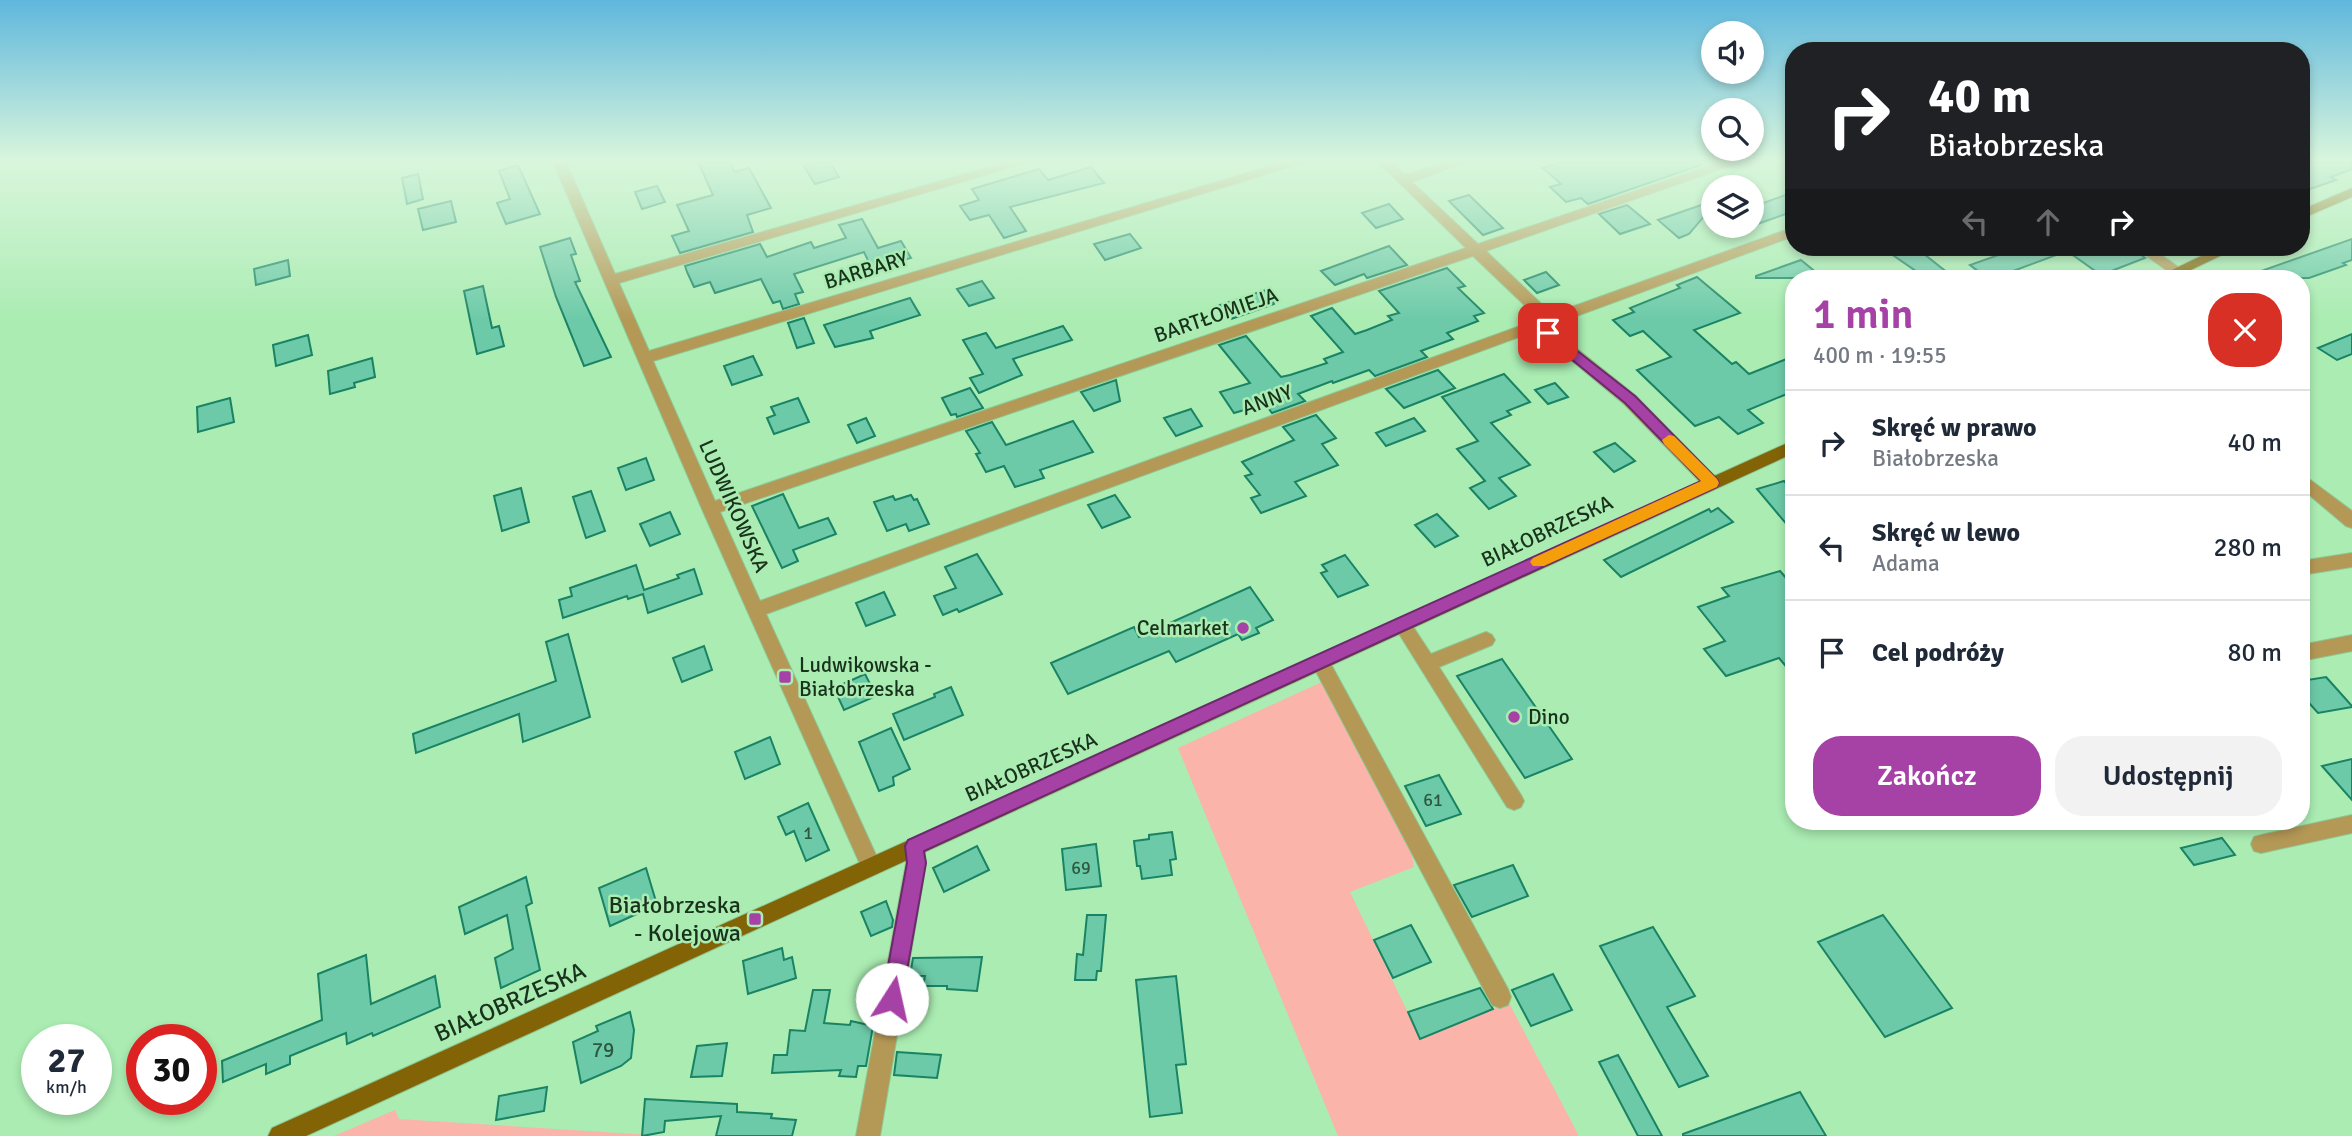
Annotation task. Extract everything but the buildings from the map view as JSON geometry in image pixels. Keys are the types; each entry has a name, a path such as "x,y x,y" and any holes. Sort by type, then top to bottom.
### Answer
{"main road":[{"path":"2179,270 2211,256"},
{"name":"BIAŁOBRZESKA","path":"280,1136 1785,450"}],"street":[{"name":"LUDWIKOWSKA","path":"582,215 710,509 871,866"},
{"path":"611,280 838,215"},
{"name":"BARBARY","path":"644,358 1123,215"},
{"path":"1439,215 1548,319 1548,333 1630,400 1712,483"},
{"name":"BARTŁOMIEJA","path":"710,509 1578,215"},
{"name":"ANNY","path":"756,610 1785,234"},
{"path":"2154,256 2176,270"},
{"path":"2310,486 2352,520"},
{"path":"2310,566 2352,559"},
{"path":"1402,624 1514,801"},
{"path":"1426,664 1486,640"},
{"path":"2310,651 2352,643"},
{"path":"1320,662 1500,997"},
{"path":"2261,844 2352,824"},
{"path":"868,1136 916,863 915,846"}],"shaded area":[{"path":"1324,681 1411,849 1414,867 1350,892 1420,1038 1509,1003 1579,1136 1338,1136 1178,748"},
{"path":"395,1110 399,1119 666,1136 334,1136"}],"slow traffic":[{"path":"1538,562 1712,483 1669,440"}],"place":[{"name":"Celmarket","path":"1243,628"},
{"name":"Ludwikowska - Białobrzeska","path":"785,677"},
{"name":"Dino","path":"1514,717"},
{"name":"Białobrzeska - Kolejowa","path":"755,919"}],"route":[{"path":"892,999 916,863 915,846 1712,483 1630,400 1548,333"}]}
